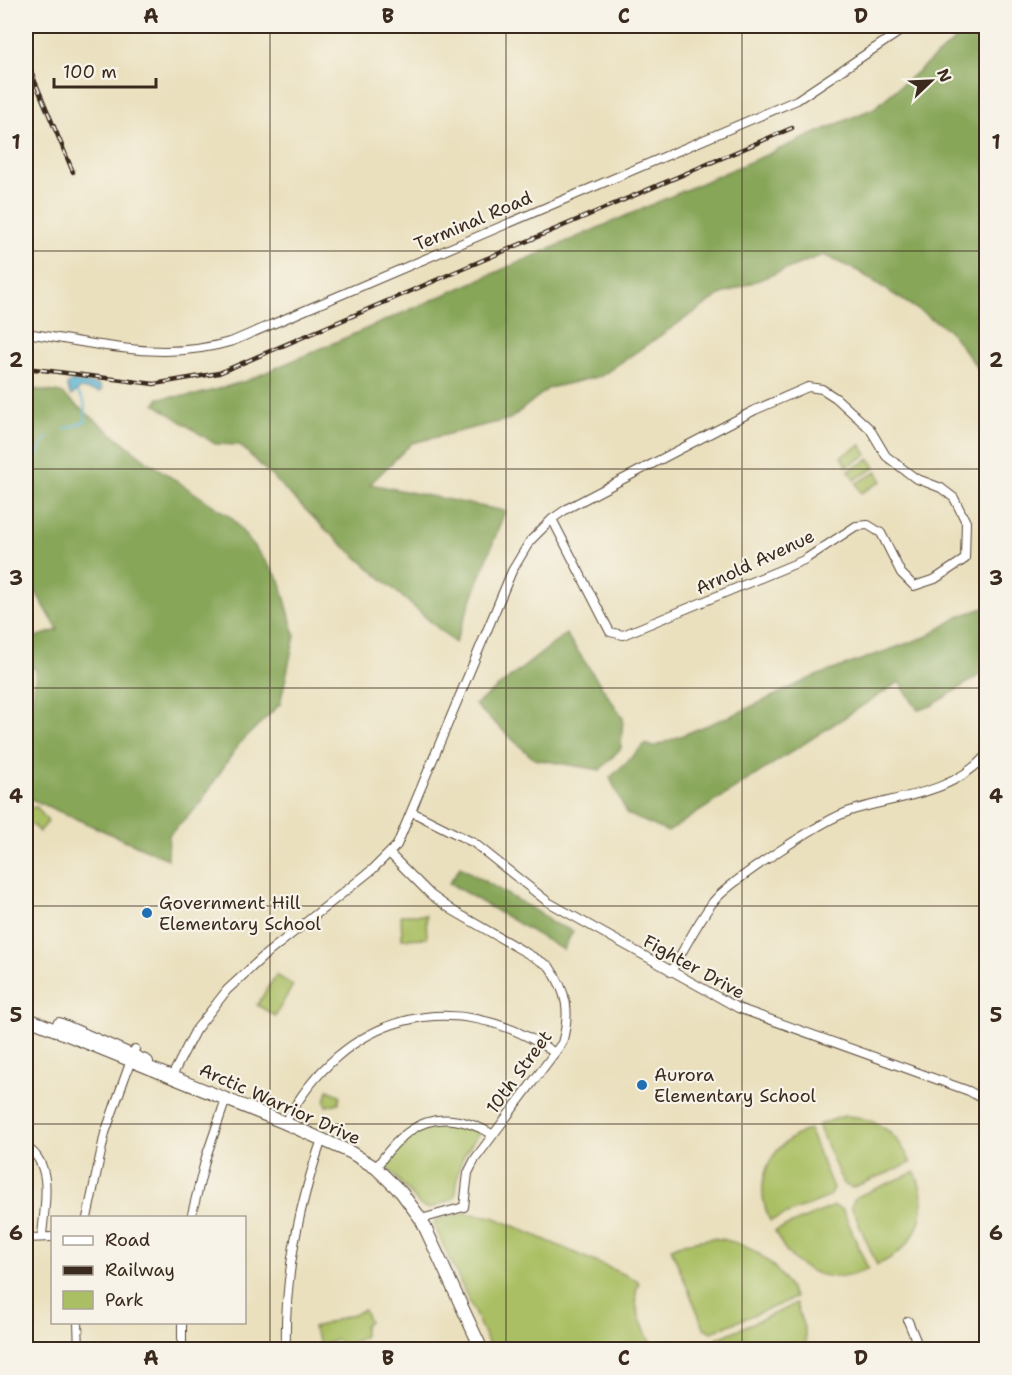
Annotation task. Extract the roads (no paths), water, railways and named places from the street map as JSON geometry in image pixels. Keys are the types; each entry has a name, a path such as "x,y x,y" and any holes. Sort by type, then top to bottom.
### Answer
{"main road":[{"name":"Arctic Warrior Drive","path":"26,1010 132,1055 171,1076 322,1139 376,1168 401,1192 421,1219 482,1350"},
{"name":"Arctic Warrior Drive","path":"26,1018 132,1055"}],"street":[{"name":"Terminal Road","path":"26,333 154,352 183,352 233,341 797,100 908,26"},
{"name":"Arnold Avenue","path":"171,1076 195,1031 227,990 265,955 390,854 411,812 512,571 530,541 552,519 568,508 755,410 808,387 822,389 836,398 870,429 886,456 915,478 941,488 954,498 966,522 965,559 935,579 914,586 901,573 881,533 868,525 856,526 804,560 639,629 616,636 610,632 552,519"},
{"path":"671,972 712,903 745,875 834,818 866,806 932,789 964,776 987,756"},
{"name":"Fighter Drive","path":"411,812 474,843 548,902 671,972 757,1017 969,1091 987,1101"},
{"name":"10th Street","path":"390,854 431,895 452,910 549,966 559,981 568,1008 568,1022 562,1043 492,1134 468,1173 464,1207 421,1219"},
{"path":"285,1123 308,1083 327,1063 372,1032 398,1023 426,1017 474,1018 497,1023 530,1036 555,1053"},
{"path":"87,1216 105,1133 132,1055"},
{"path":"191,1216 206,1157 226,1099"},
{"path":"376,1168 400,1136 430,1121 464,1120 492,1134"},
{"path":"286,1350 287,1286 295,1230 304,1193 322,1139"},
{"path":"26,1147 37,1156 45,1175 42,1236"},
{"path":"26,1238 51,1236"},
{"path":"908,1321 920,1350"},
{"path":"78,1324 79,1350"},
{"path":"182,1324 182,1350"}],"water":[{"path":"72,381 99,385 102,390 99,392 81,388 71,396 67,385"}],"waterway":[{"path":"65,429 86,421 84,401 78,393"},
{"path":"31,486 35,459 48,437"}],"railway":[{"path":"26,60 73,172"},
{"path":"26,368 154,384 219,373 792,128"}],"place":[{"name":"Government Hill Elementary School","path":"147,913"},
{"name":"Aurora Elementary School","path":"642,1085"}]}
